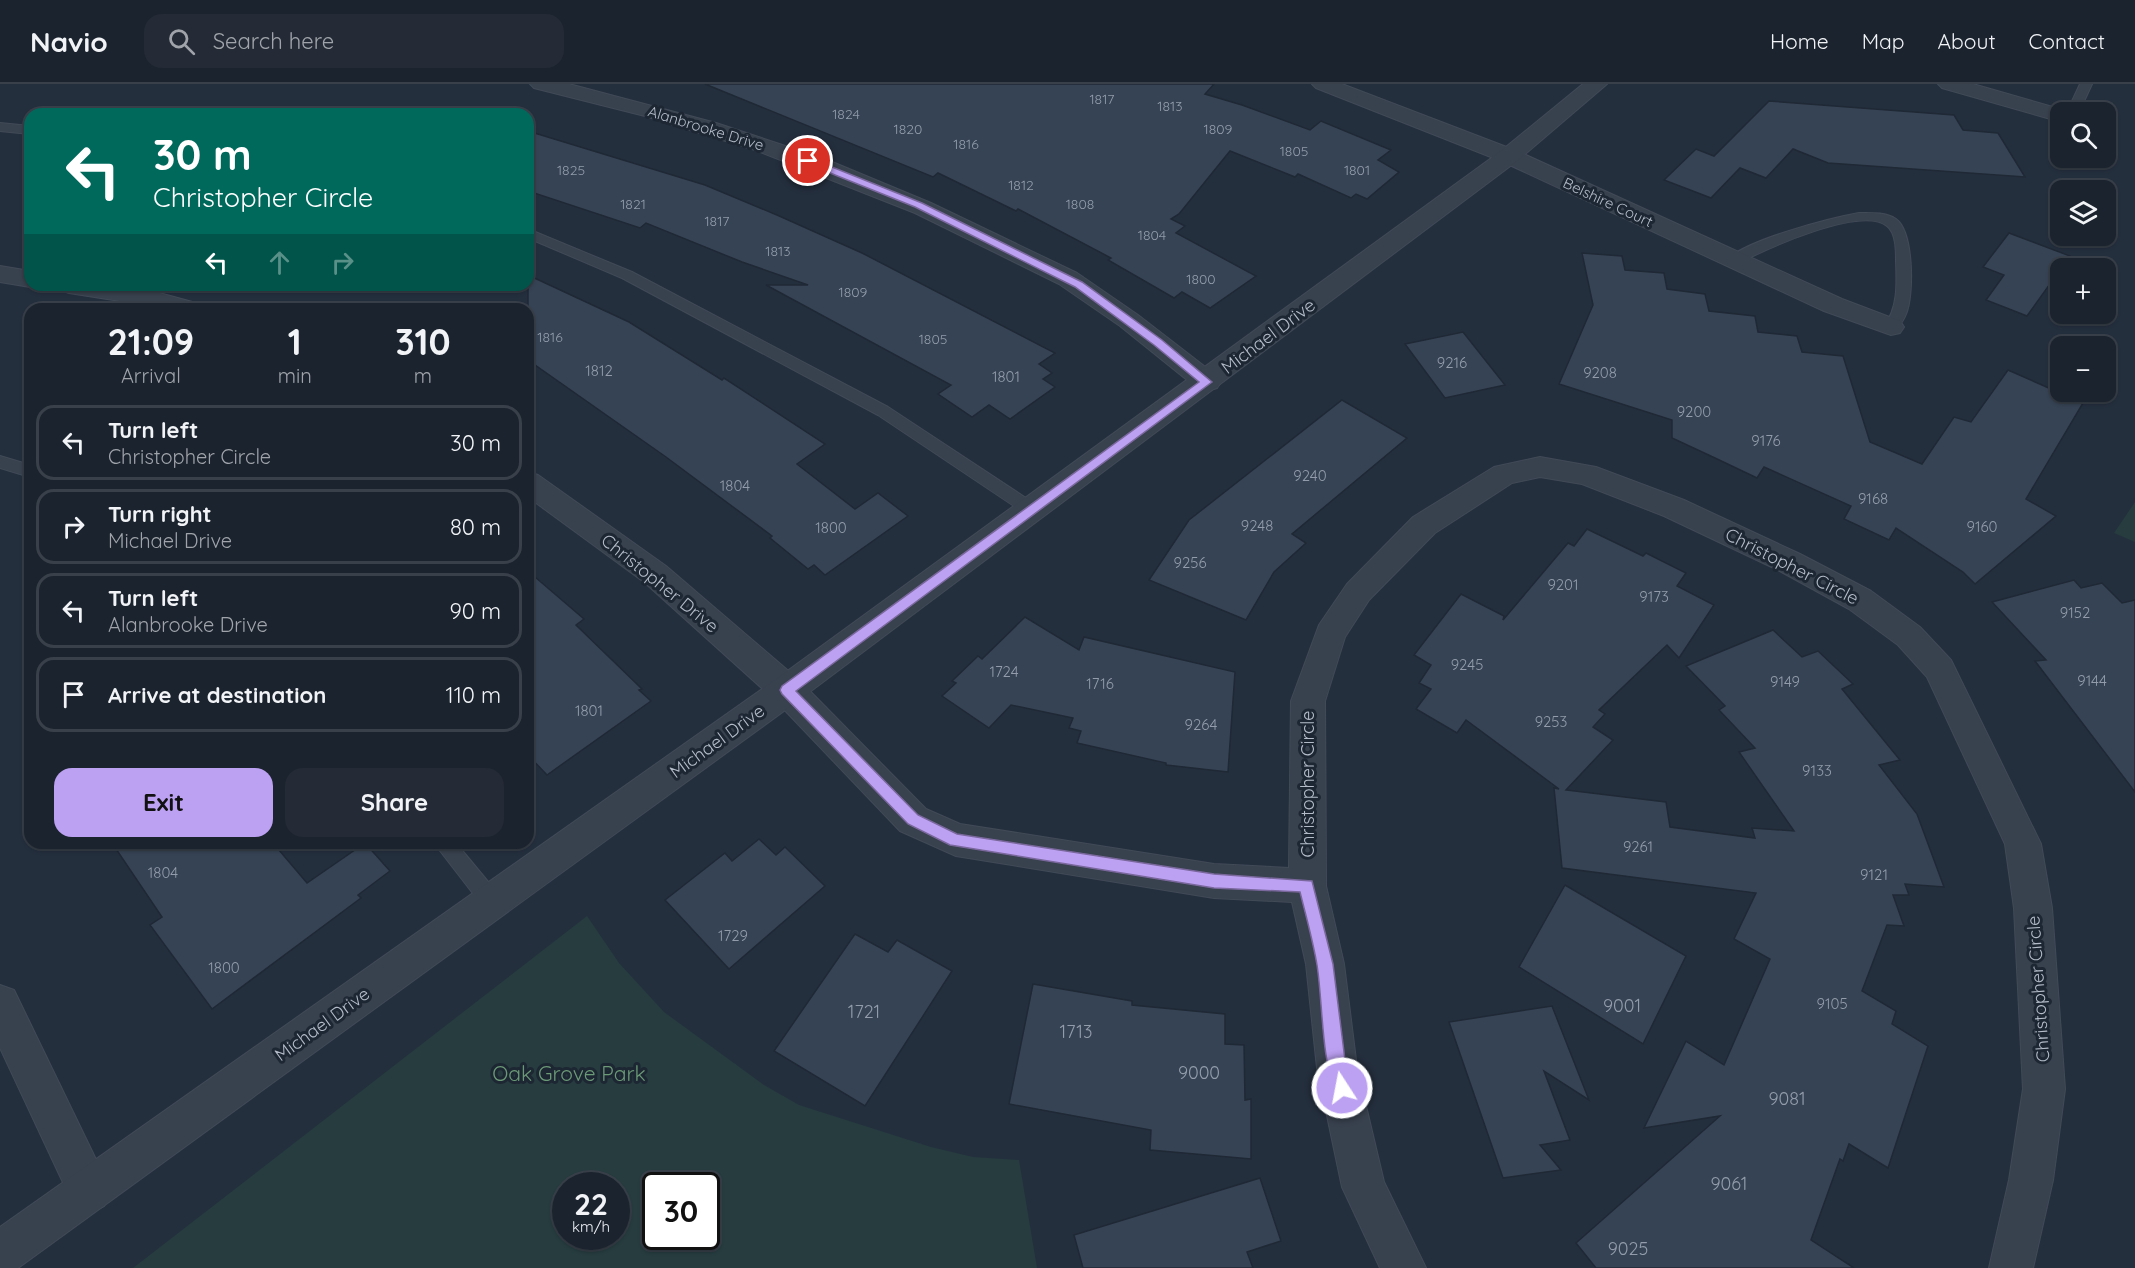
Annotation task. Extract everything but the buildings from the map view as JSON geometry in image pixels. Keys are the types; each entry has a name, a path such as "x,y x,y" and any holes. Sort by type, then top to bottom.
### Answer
{"street":[{"name":"Alanbrooke Drive","path":"541,84 618,102 798,157 918,205 1078,285 1158,342 1207,382"},
{"name":"Belshire Court","path":"1323,84 1509,156 1833,305 1891,327"},
{"name":"Michael Drive","path":"0,1254 787,690 1207,382 1509,156 1596,84"},
{"path":"1949,84 2050,113"},
{"path":"0,274 24,278"},
{"path":"108,291 166,303"},
{"name":"Christopher Circle","path":"1404,1268 1364,1187 1337,1068 1325,964 1306,886 1308,701 1330,634 1358,592 1424,525 1504,474 1540,467 1586,474 1674,508 1790,562 1860,600 1909,636 1939,669 2023,844 2033,908 2044,1089 2031,1180 2012,1268"},
{"name":"Christopher Drive","path":"534,486 655,574 787,690"},
{"path":"787,690 913,820 956,840 1214,881 1306,886"},
{"path":"0,1004 89,1191"}],"lane":[{"path":"2078,102 2086,84"},
{"path":"0,127 24,129"},
{"path":"1734,260 1759,247 1808,229 1867,214 1890,221 1895,226 1904,250 1901,314 1891,327"},
{"path":"534,236 627,275 883,411 1032,510"},
{"path":"0,462 24,469"},
{"path":"449,849 492,902"}],"green space":[{"path":"2135,502 2135,542 2114,533"},
{"name":"Oak Grove Park","path":"587,916 619,963 664,1012 764,1085 799,1105 931,1147 973,1157 1019,1160 1037,1268 133,1268"}],"route":[{"path":"808,161 918,205 1078,285 1158,342 1207,382 787,690 913,820 956,840 1214,881 1306,886 1325,964 1337,1068 1342,1088"}]}
